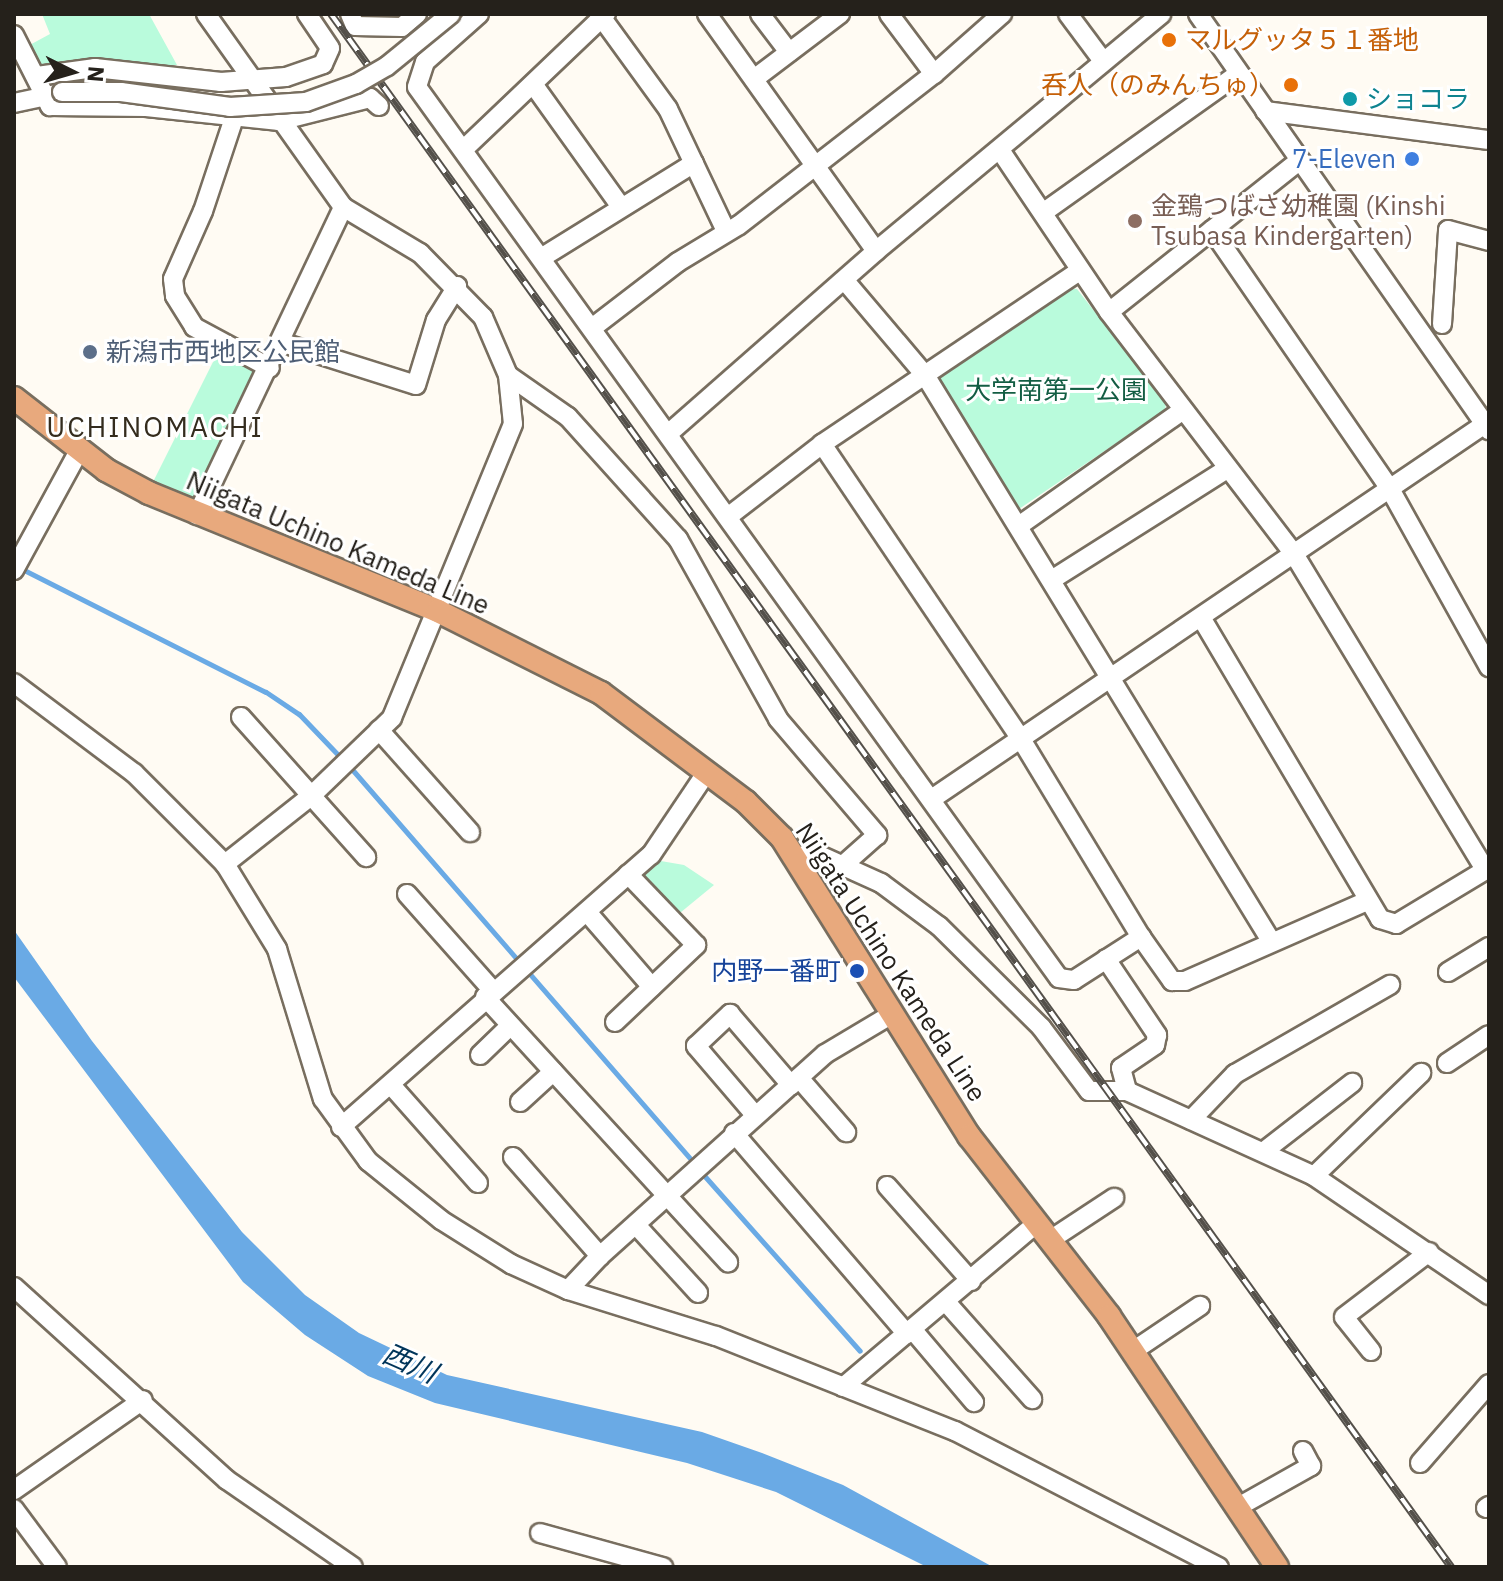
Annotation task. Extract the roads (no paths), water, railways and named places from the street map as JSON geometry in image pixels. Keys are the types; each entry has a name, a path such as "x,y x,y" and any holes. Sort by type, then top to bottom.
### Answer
{"main road":[{"name":"Niigata Uchino Kameda Line","path":"14,398 79,451 197,515 438,611 601,693 746,802 794,856 969,1136 1133,1351 1277,1567"}],"street":[{"path":"206,14 279,121 343,207 420,253 457,286 483,317 508,375 513,424 392,718 311,796 225,864"},
{"path":"37,76 95,68 252,82 323,64 330,48 307,14"},
{"path":"350,14 355,26 402,27 417,14"},
{"path":"14,103 54,94 121,92 230,107 306,102 356,84 387,66 451,14"},
{"path":"479,14 425,62 416,79 417,87 933,798 1059,978 1074,980 1141,937"},
{"path":"707,14 876,251"},
{"path":"760,14 789,52"},
{"path":"754,79 840,14"},
{"path":"889,14 934,74"},
{"path":"592,328 934,74 1002,14"},
{"path":"1068,14 1103,61"},
{"path":"669,433 846,282 876,251 1161,14"},
{"path":"933,798 1390,489 1487,427 1237,75 1198,14"},
{"path":"464,149 602,15 668,109 726,231"},
{"path":"14,35 37,76 54,94"},
{"path":"1044,212 1237,75"},
{"path":"533,84 621,207"},
{"path":"54,94 50,106 146,107 279,121 370,98 379,106"},
{"path":"1265,111 1487,140"},
{"path":"234,118 203,211 173,279 175,296 194,327 270,368"},
{"path":"1000,150 1044,212 1079,271 1294,554 1487,869 1396,924 1380,919 1365,902 1202,619"},
{"path":"1109,312 1300,160"},
{"path":"541,258 694,163"},
{"path":"197,515 283,343 343,207"},
{"path":"1212,230 1390,489 1489,667"},
{"path":"1442,324 1448,230 1489,241"},
{"path":"729,516 822,444 1079,271"},
{"path":"846,282 925,375 1020,525 1271,941"},
{"path":"283,343 416,385 436,320 457,286"},
{"path":"508,375 568,417 678,539 778,719 877,835 842,866"},
{"path":"1020,525 1183,410"},
{"path":"822,444 1021,739 1141,937 1178,983 1365,902"},
{"path":"14,570 79,451"},
{"path":"1053,579 1227,469"},
{"path":"14,683 134,773 225,864 277,949 311,1068 341,1127 368,1161 441,1220 511,1264 568,1290 716,1336 955,1431 1219,1567"},
{"path":"241,717 366,857"},
{"path":"379,730 470,832"},
{"path":"341,1127 651,855 706,773"},
{"path":"794,856 819,855 881,883 939,926 1041,1027 1089,1091 1127,1091 1314,1176 1489,1295"},
{"path":"615,1022 696,945 628,874"},
{"path":"407,894 489,994 510,1026 728,1262"},
{"path":"587,912 652,987"},
{"path":"1448,972 1489,947"},
{"path":"1106,959 1157,1035 1155,1045 1121,1068 1127,1091"},
{"path":"1191,1120 1235,1074 1390,985"},
{"path":"755,1115 696,1046 730,1014 846,1132"},
{"path":"568,1290 600,1256 825,1054 892,1014"},
{"path":"480,1055 510,1026"},
{"path":"1447,1063 1489,1035"},
{"path":"520,1102 553,1072"},
{"path":"1314,1176 1421,1073"},
{"path":"1263,1152 1352,1083"},
{"path":"391,1085 478,1183"},
{"path":"734,1133 974,1402"},
{"path":"513,1157 600,1256"},
{"path":"887,1186 971,1281"},
{"path":"843,1387 971,1281 1043,1232 1114,1198"},
{"path":"636,1225 698,1293"},
{"path":"1371,1351 1344,1317 1429,1252"},
{"path":"14,1287 143,1400 227,1480 353,1567"},
{"path":"946,1302 1032,1399"},
{"path":"1133,1351 1200,1306"},
{"path":"1420,1463 1489,1384"},
{"path":"14,1490 143,1400"},
{"path":"1238,1507 1311,1466 1303,1451"},
{"path":"14,1509 57,1567"},
{"path":"540,1533 663,1567"}],"water":[{"name":"西川","path":"14,930 92,1041 242,1232 305,1295 359,1333 447,1375 702,1432 762,1453 843,1485 993,1567 927,1567 776,1492 687,1463 435,1403 368,1376 305,1335 243,1282 14,977"}],"waterway":[{"path":"20,568 266,692 299,714 343,760"},
{"path":"350,767 695,1164"},
{"path":"701,1172 860,1351"}],"railway":[{"path":"331,14 1451,1567"}],"place":[{"name":"マルグッタ５１番地","path":"1169,40"},
{"name":"呑人（のみんちゅ）","path":"1291,85"},
{"name":"ショコラ","path":"1350,99"},
{"name":"7-Eleven","path":"1412,159"},
{"name":"金鵄つばさ幼稚園 (Kinshi Tsubasa Kindergarten)","path":"1135,221"},
{"name":"新潟市西地区公民館","path":"90,352"},
{"name":"内野一番町","path":"857,971"}],"district":[{"name":"UCHINOMACHI","path":"155,427"}],"park label":[{"name":"大学南第一公園","path":"1056,390"}]}
